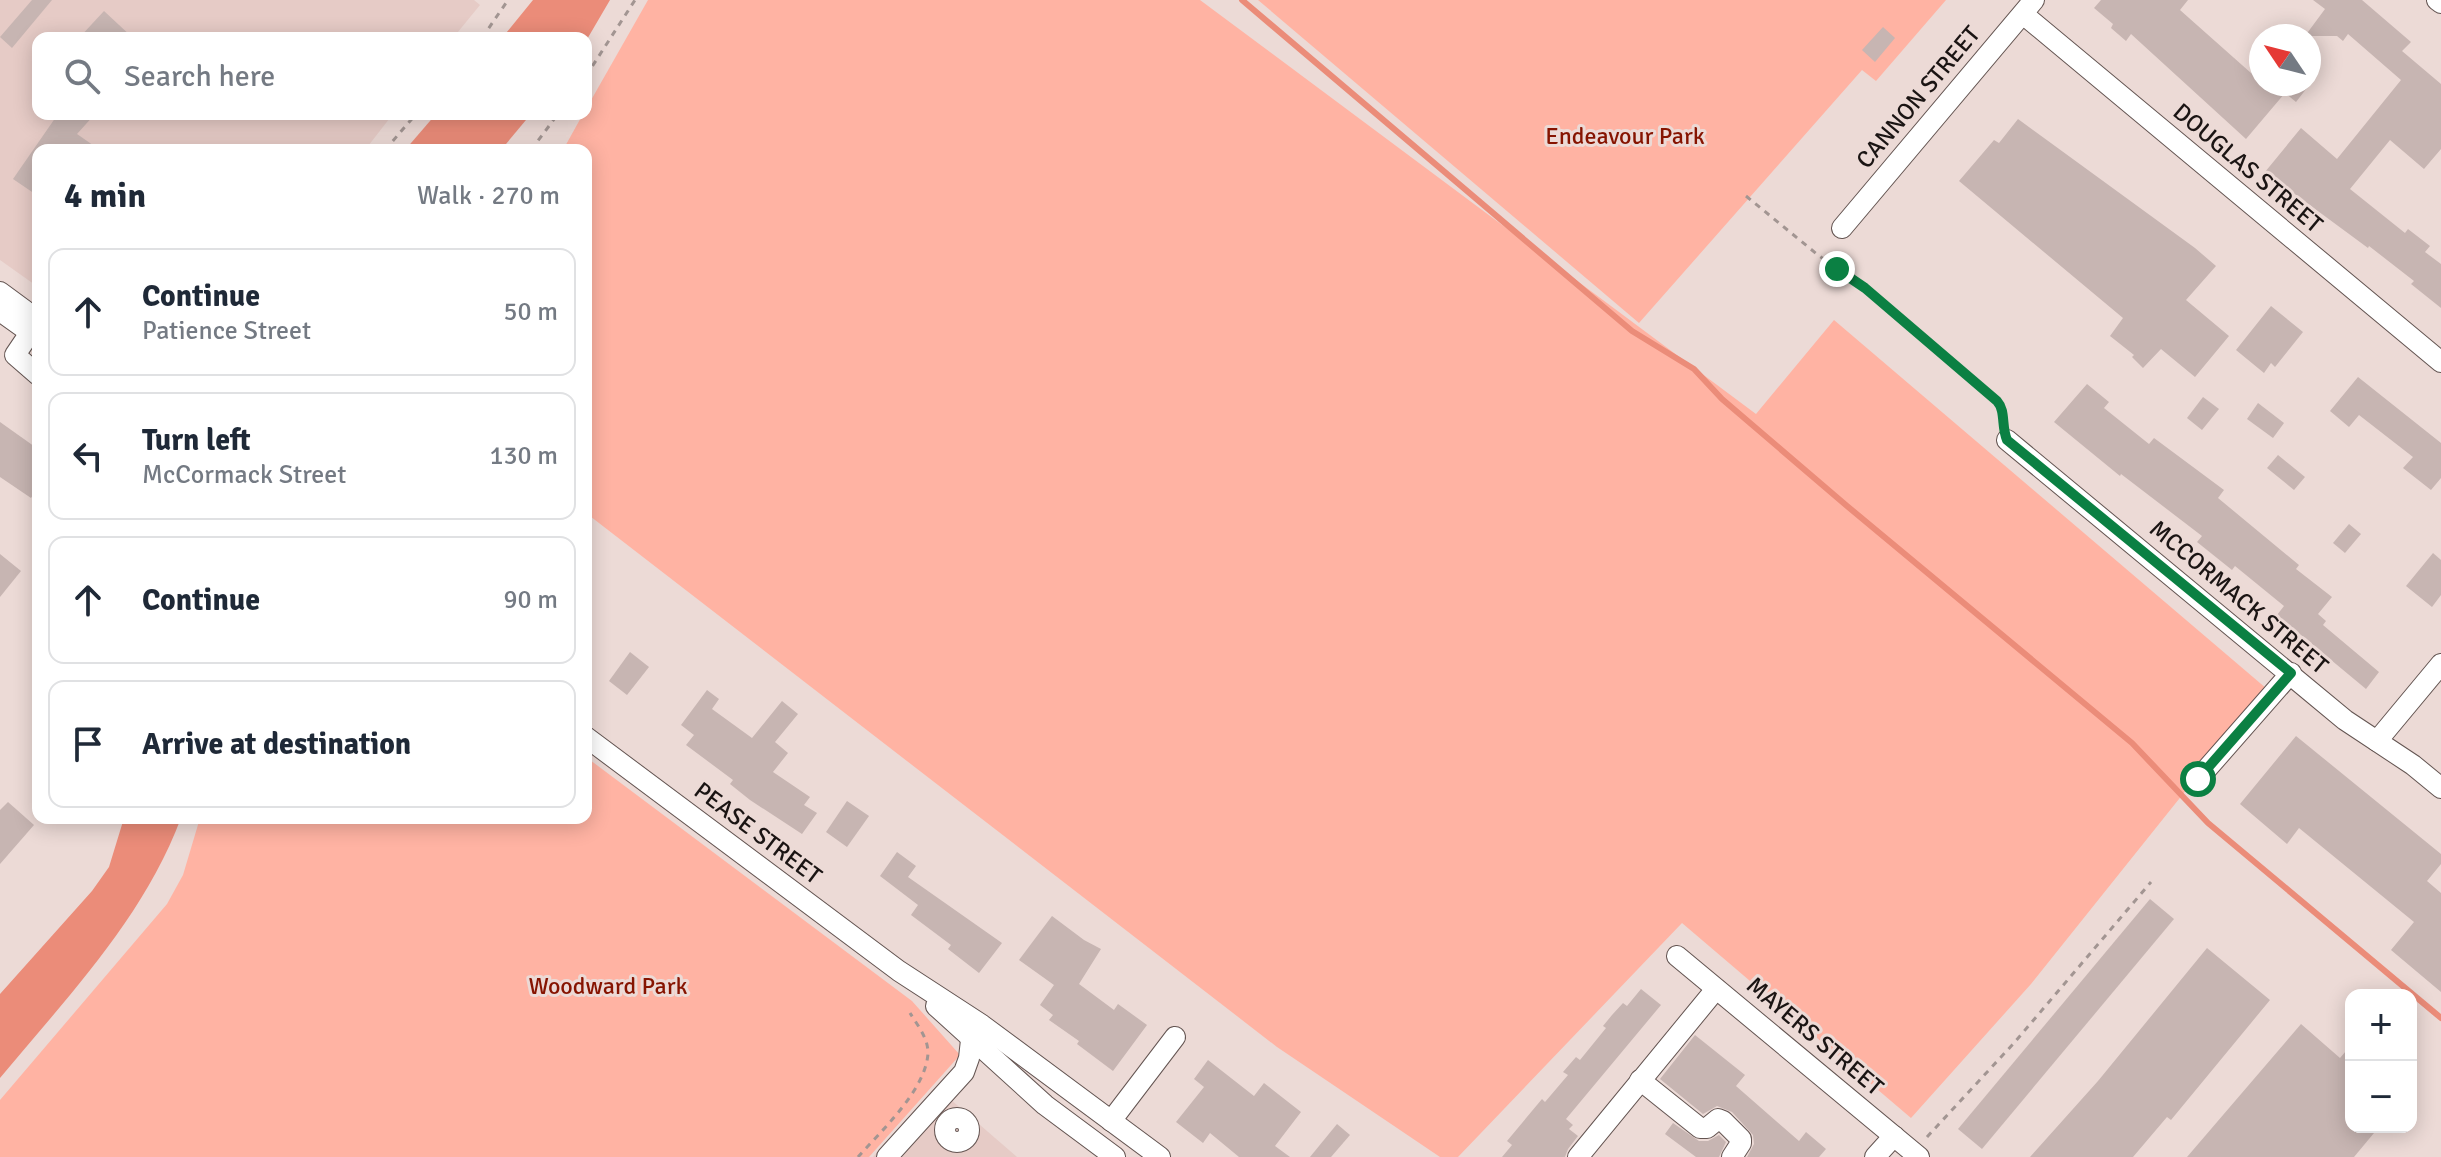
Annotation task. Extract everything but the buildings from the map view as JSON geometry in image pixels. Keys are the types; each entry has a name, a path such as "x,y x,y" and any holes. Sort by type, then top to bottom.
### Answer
{"street":[{"name":"CANNON STREET","path":"1842,228 2028,7"},
{"name":"DOUGLAS STREET","path":"2028,7 2441,362"},
{"path":"0,292 32,324"},
{"path":"0,311 32,326"},
{"path":"32,333 15,355 32,370"},
{"name":"MCCORMACK STREET","path":"2007,440 2345,720 2413,765 2441,788"},
{"path":"2377,741 2441,664"},
{"path":"2198,779 2291,673"},
{"name":"PEASE STREET","path":"592,741 899,971 982,1025 1154,1155"},
{"name":"MAYERS STREET","path":"1677,956 1916,1154"},
{"name":"PEASE STREET","path":"899,971 1045,1105 1115,1157"},
{"path":"1578,1157 1716,989"},
{"path":"1111,1121 1175,1037"},
{"path":"887,1157 964,1072 971,1040"},
{"path":"1640,1080 1700,1128 1707,1128 1718,1119 1739,1134 1741,1143 1732,1157"},
{"path":"930,1109 945,1134"},
{"path":"1875,1157 1894,1136"}],"path":[{"path":"486,32 508,0"},
{"path":"592,67 635,0"},
{"path":"390,144 411,120"},
{"path":"536,144 554,120"},
{"path":"1746,196 1818,255 1865,288 1997,401 2002,409 2002,427 2007,440"},
{"path":"1916,1154 2151,882"},
{"path":"858,1157 911,1096 925,1068 928,1052 924,1035 910,1013"}],"shaded area":[{"path":"0,0 474,0 480,5 458,32 32,32 32,120 388,120 370,144 32,144 32,283 0,260"},
{"path":"533,0 610,0 591,32 507,32"},
{"path":"431,120 526,120 506,144 410,144"},
{"path":"122,824 178,824 165,855 125,923 0,1078 0,994 92,891 109,867"},
{"path":"935,1088 950,1099 1017,1157 873,1157"}],"green space":[{"path":"648,0 1200,0 1756,414 1834,320 2267,689 2031,984 1911,1118 1682,923 1458,1157 1440,1157 1277,1047 592,518 592,144 566,144 580,120 592,120 592,98"},
{"name":"Endeavour Park","path":"1258,0 1946,0 1876,81 1862,70 1639,323"},
{"name":"Woodward Park","path":"592,761 912,1001 960,1055 869,1157 0,1157 0,1100 167,904 183,875 198,824 592,824"}],"waterway":[{"path":"1242,0 1632,331 1694,369 1722,399 1847,506 2132,743 2208,823 2441,1018"}],"route":[{"path":"1837,269 1865,288 1997,401 2002,409 2001,422 2007,440 2291,673 2198,779"}]}
